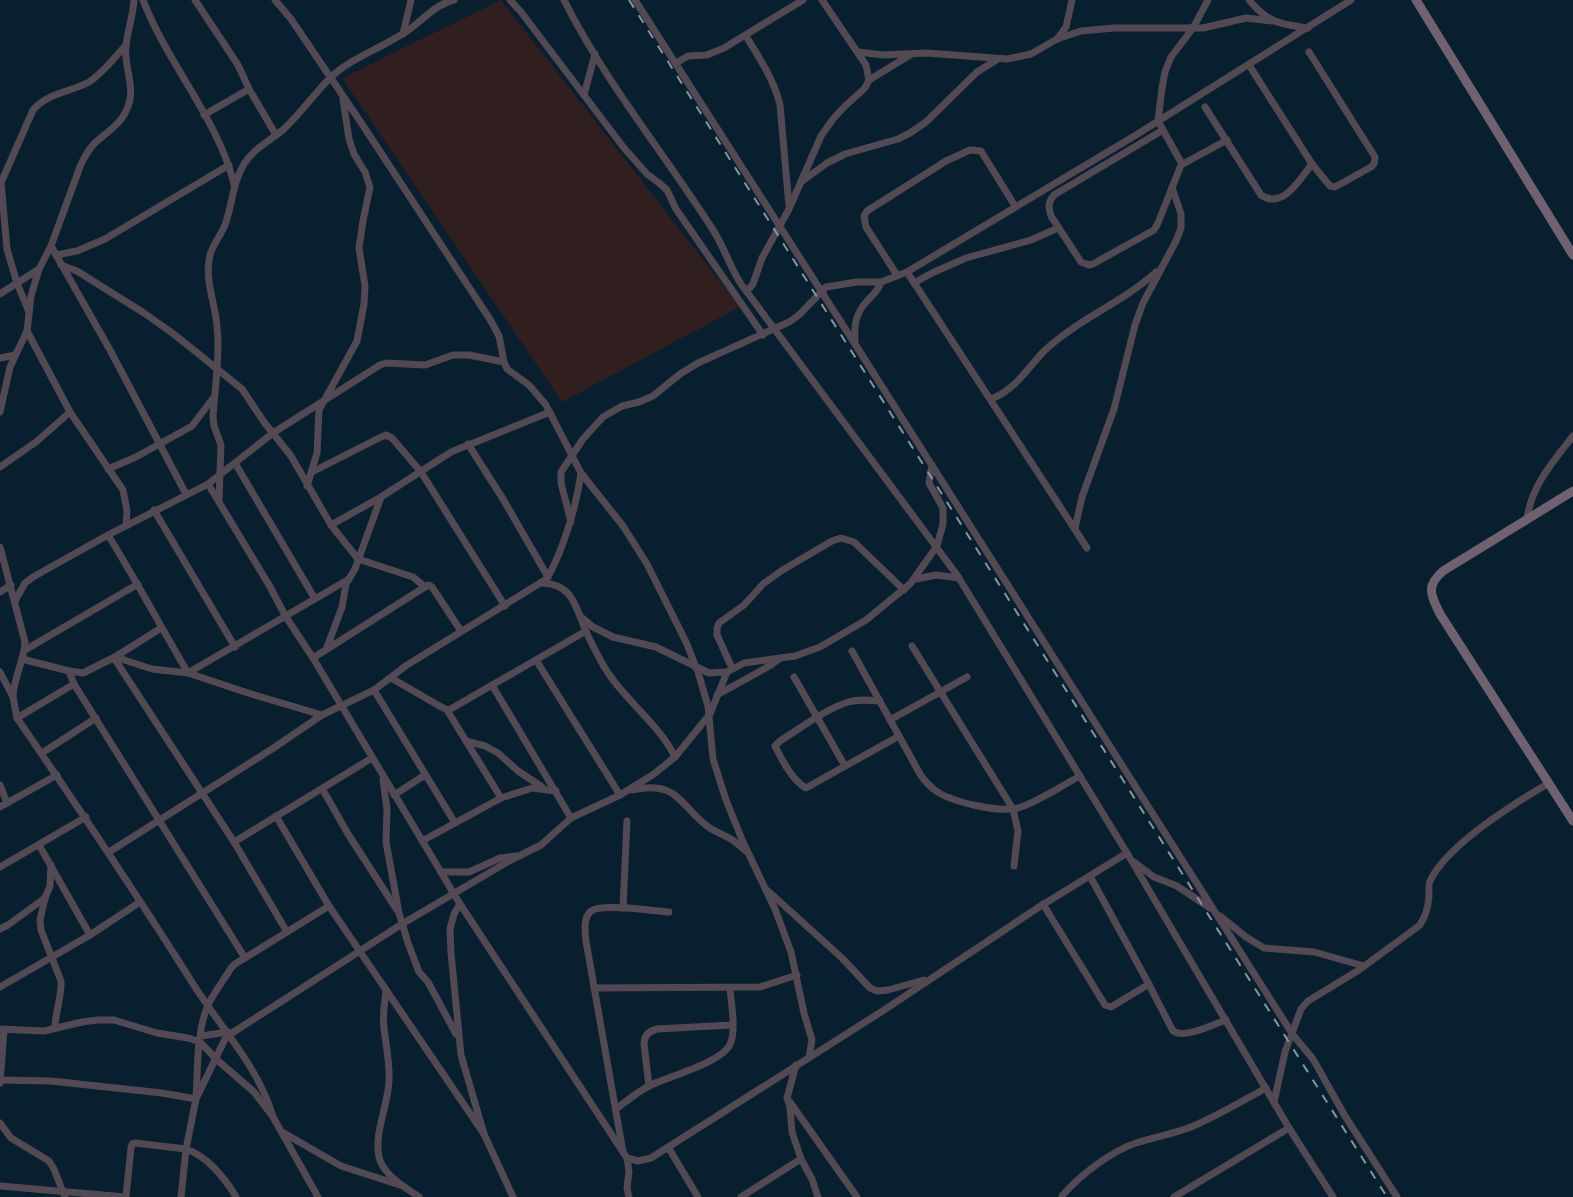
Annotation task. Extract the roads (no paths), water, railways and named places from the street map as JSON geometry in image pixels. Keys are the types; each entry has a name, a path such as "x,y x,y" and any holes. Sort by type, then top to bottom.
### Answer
{"main road":[{"path":"1416,0 1573,255"},
{"path":"1573,491 1443,571 1433,582 1431,592 1440,614 1573,821"}],"street":[{"path":"143,0 160,37 230,165 234,184"},
{"path":"195,0 238,65 276,135"},
{"path":"276,0 343,96 491,321 500,342 507,369 534,389 550,412 582,473 623,526 647,564 697,668 710,714 712,752 715,766 726,800 784,932 797,975 804,1013 812,1040 809,1057"},
{"path":"403,34 411,0"},
{"path":"219,501 221,445 214,426 217,325 216,310 209,289 208,272 211,253 224,228 230,211 234,184 244,164 253,152 276,135 302,110 330,78 356,59 415,26 434,8 453,0"},
{"path":"510,0 522,12 640,168 667,190 676,208 763,335"},
{"path":"564,0 623,99 714,231 737,278 959,578 1333,1197"},
{"path":"635,0 1293,1035 1313,1059 1345,1116 1397,1197"},
{"path":"676,63 688,56 707,55 746,36 803,0"},
{"path":"747,291 752,284 762,258 789,209 821,136 844,106 866,88 869,80 868,71 858,52 822,0"},
{"path":"1057,39 1066,28 1072,0"},
{"path":"1182,164 1158,121 1165,72 1170,57 1193,28 1208,0"},
{"path":"1249,0 1272,20"},
{"path":"571,522 560,476 572,455 591,429 608,413 622,406 643,401 698,363 774,330 800,315 821,291 830,286 857,282 881,282 907,272 1158,121 1351,0"},
{"path":"0,412 10,367 24,340 31,296 39,269 86,154 94,143 120,121 128,109 131,85 125,57 134,1"},
{"path":"858,52 873,54 927,53 998,59 1031,54 1057,39 1081,31 1114,28 1193,28 1216,26 1246,18 1272,20 1308,28"},
{"path":"746,36 778,93 789,209"},
{"path":"29,313 17,283 7,249 0,182 33,110 38,104 57,94 88,82 106,67 126,45"},
{"path":"1249,65 1312,164 1330,186 1337,186 1371,167 1375,157 1309,52"},
{"path":"584,94 595,54"},
{"path":"869,80 912,54"},
{"path":"801,182 827,163 845,154 910,134 926,122 977,72 998,59"},
{"path":"204,115 249,88"},
{"path":"308,486 319,442 318,418 322,402 357,341 364,304 365,286 359,248 370,188 365,172 354,154 349,139 343,96"},
{"path":"1205,107 1261,195 1271,200 1282,197 1291,190 1312,164"},
{"path":"1163,130 1054,195 1050,200 1048,208 1050,216 1081,262 1089,265 1093,264 1154,230 1182,164 1227,140"},
{"path":"897,275 866,227 864,216 867,211 946,161 970,150 981,151 1015,206"},
{"path":"56,255 77,251 105,239 230,165"},
{"path":"1075,528 1082,497 1114,410 1135,324 1143,303 1176,241 1180,228 1181,214 1172,187"},
{"path":"914,283 966,258 1024,243 1058,228"},
{"path":"50,246 110,350 186,494"},
{"path":"62,265 77,271 144,313 242,389 291,456 331,525 358,559 413,577 426,586 430,585 461,632"},
{"path":"991,400 1010,389 1043,352 1063,335 1084,320 1130,293 1162,266"},
{"path":"0,294 39,269"},
{"path":"907,272 1087,548"},
{"path":"855,344 856,319 867,302 877,292 881,282"},
{"path":"26,331 70,412 123,490 127,511 126,526"},
{"path":"0,358 15,355"},
{"path":"15,601 25,583 33,577 154,510 208,484 273,433 380,365 425,365 453,355 469,355 504,362"},
{"path":"108,469 192,426 214,397"},
{"path":"0,467 36,442 70,412"},
{"path":"331,525 381,497 451,452 550,412"},
{"path":"312,472 386,435 392,438 422,472 505,606"},
{"path":"1527,519 1529,502 1538,484 1573,436"},
{"path":"468,444 503,499 545,580 565,590 573,601 602,664 616,685 671,747 675,757"},
{"path":"236,463 315,599"},
{"path":"581,617 604,634 624,641 656,647 697,668 709,672 730,670 744,663 795,656 814,649 854,629 916,579 937,546 942,524 943,508 929,484 932,465"},
{"path":"109,852 272,749 322,715 374,690 407,665 545,580 571,522 582,473"},
{"path":"208,484 269,585 286,617 313,658 460,904 625,1157 638,1161 646,1160 668,1147 881,1012 1043,904 1128,855"},
{"path":"326,650 339,616 348,579 354,569 381,497"},
{"path":"154,510 235,647"},
{"path":"108,535 188,673"},
{"path":"196,1099 162,1093 51,1081 0,1081 2,1029 44,1031 98,1020 114,1020 157,1034 188,1038 200,1039 229,1033 402,924 550,838 572,818 620,796 654,774 675,757 710,714 716,696 730,670 716,628 719,623 744,605 772,577 832,540 841,538 854,542 904,590"},
{"path":"0,547 26,642 16,674 13,697"},
{"path":"916,579 936,576 959,578"},
{"path":"188,673 348,579"},
{"path":"25,650 138,584"},
{"path":"0,592 11,585"},
{"path":"313,658 426,586"},
{"path":"22,659 83,673 114,657 161,628"},
{"path":"447,710 586,631"},
{"path":"912,646 1013,809 1018,831 1014,866"},
{"path":"852,651 920,774 934,790 948,798 1013,809 1026,805 1080,776"},
{"path":"114,657 152,669 188,673 322,715"},
{"path":"114,657 234,842 287,932"},
{"path":"716,696 779,659"},
{"path":"536,660 620,796"},
{"path":"69,671 74,684 245,958"},
{"path":"0,672 13,697 18,718 86,817 208,1005 229,1033 264,1092 273,1117"},
{"path":"890,720 967,676"},
{"path":"794,677 845,766"},
{"path":"391,678 447,710 501,798"},
{"path":"18,718 74,684"},
{"path":"492,685 572,818"},
{"path":"374,690 454,823"},
{"path":"880,701 849,702 817,718 780,741 775,746 783,762 806,788 899,736"},
{"path":"42,753 96,718"},
{"path":"466,741 485,746 498,753 518,771 545,789"},
{"path":"234,842 323,790 372,758"},
{"path":"0,785 3,805 56,775"},
{"path":"382,775 386,809 386,842 402,924 419,972 428,982 458,1038"},
{"path":"394,795 425,775"},
{"path":"1274,1102 1282,1062 1293,1035 1297,1015 1308,1001 1364,966 1420,925 1426,916 1429,882 1451,852 1490,821 1549,783"},
{"path":"422,841 501,798 532,788 556,791"},
{"path":"628,791 642,788 672,791 706,825 715,832 728,837 750,855"},
{"path":"323,790 348,834 399,913"},
{"path":"276,816 329,906 484,1134"},
{"path":"0,867 86,817"},
{"path":"623,908 628,822"},
{"path":"39,845 90,935"},
{"path":"1128,855 1154,877 1177,886 1214,911 1258,946 1314,952 1364,966"},
{"path":"441,872 469,872 500,858 519,856"},
{"path":"51,865 50,886 40,920 41,930 62,988 56,1013 55,1028"},
{"path":"1090,876 1149,984 1170,1027 1177,1034 1184,1034 1226,1020"},
{"path":"766,889 842,958 867,986 873,990 888,990 932,978"},
{"path":"0,929 45,898"},
{"path":"0,987 90,935 140,902"},
{"path":"460,904 454,914 450,929 458,1038 461,1055 484,1134 513,1197"},
{"path":"1043,904 1105,1005 1111,1006 1149,984"},
{"path":"181,1197 186,1149 196,1099 200,1039 208,1005 231,968 329,906"},
{"path":"626,1196 629,1171 603,1047 585,924 587,916 596,908 669,912"},
{"path":"594,988 760,987 797,975"},
{"path":"616,1109 649,1086 727,1050 733,1034 730,988"},
{"path":"386,990 383,1011 389,1064 389,1082 380,1130 379,1158 385,1171 419,1197"},
{"path":"649,1086 644,1044 644,1039 648,1033 657,1029 732,1025"},
{"path":"196,1099 229,1033"},
{"path":"200,1039 216,1059 254,1092 273,1117 318,1197"},
{"path":"796,1065 787,1098 790,1107 792,1132 801,1159 818,1197"},
{"path":"1062,1196 1081,1176 1123,1148 1211,1118 1266,1088"},
{"path":"787,1098 857,1197"},
{"path":"0,1123 11,1138 49,1161 54,1168 64,1194"},
{"path":"1174,1197 1290,1128"},
{"path":"282,1132 341,1166 403,1186"},
{"path":"0,1186 64,1194 126,1197 132,1144 135,1143 186,1149 194,1152 211,1165 236,1197"},
{"path":"668,1147 698,1197"},
{"path":"741,1197 801,1159"}],"railway":[{"path":"629,0 1387,1197"}]}
